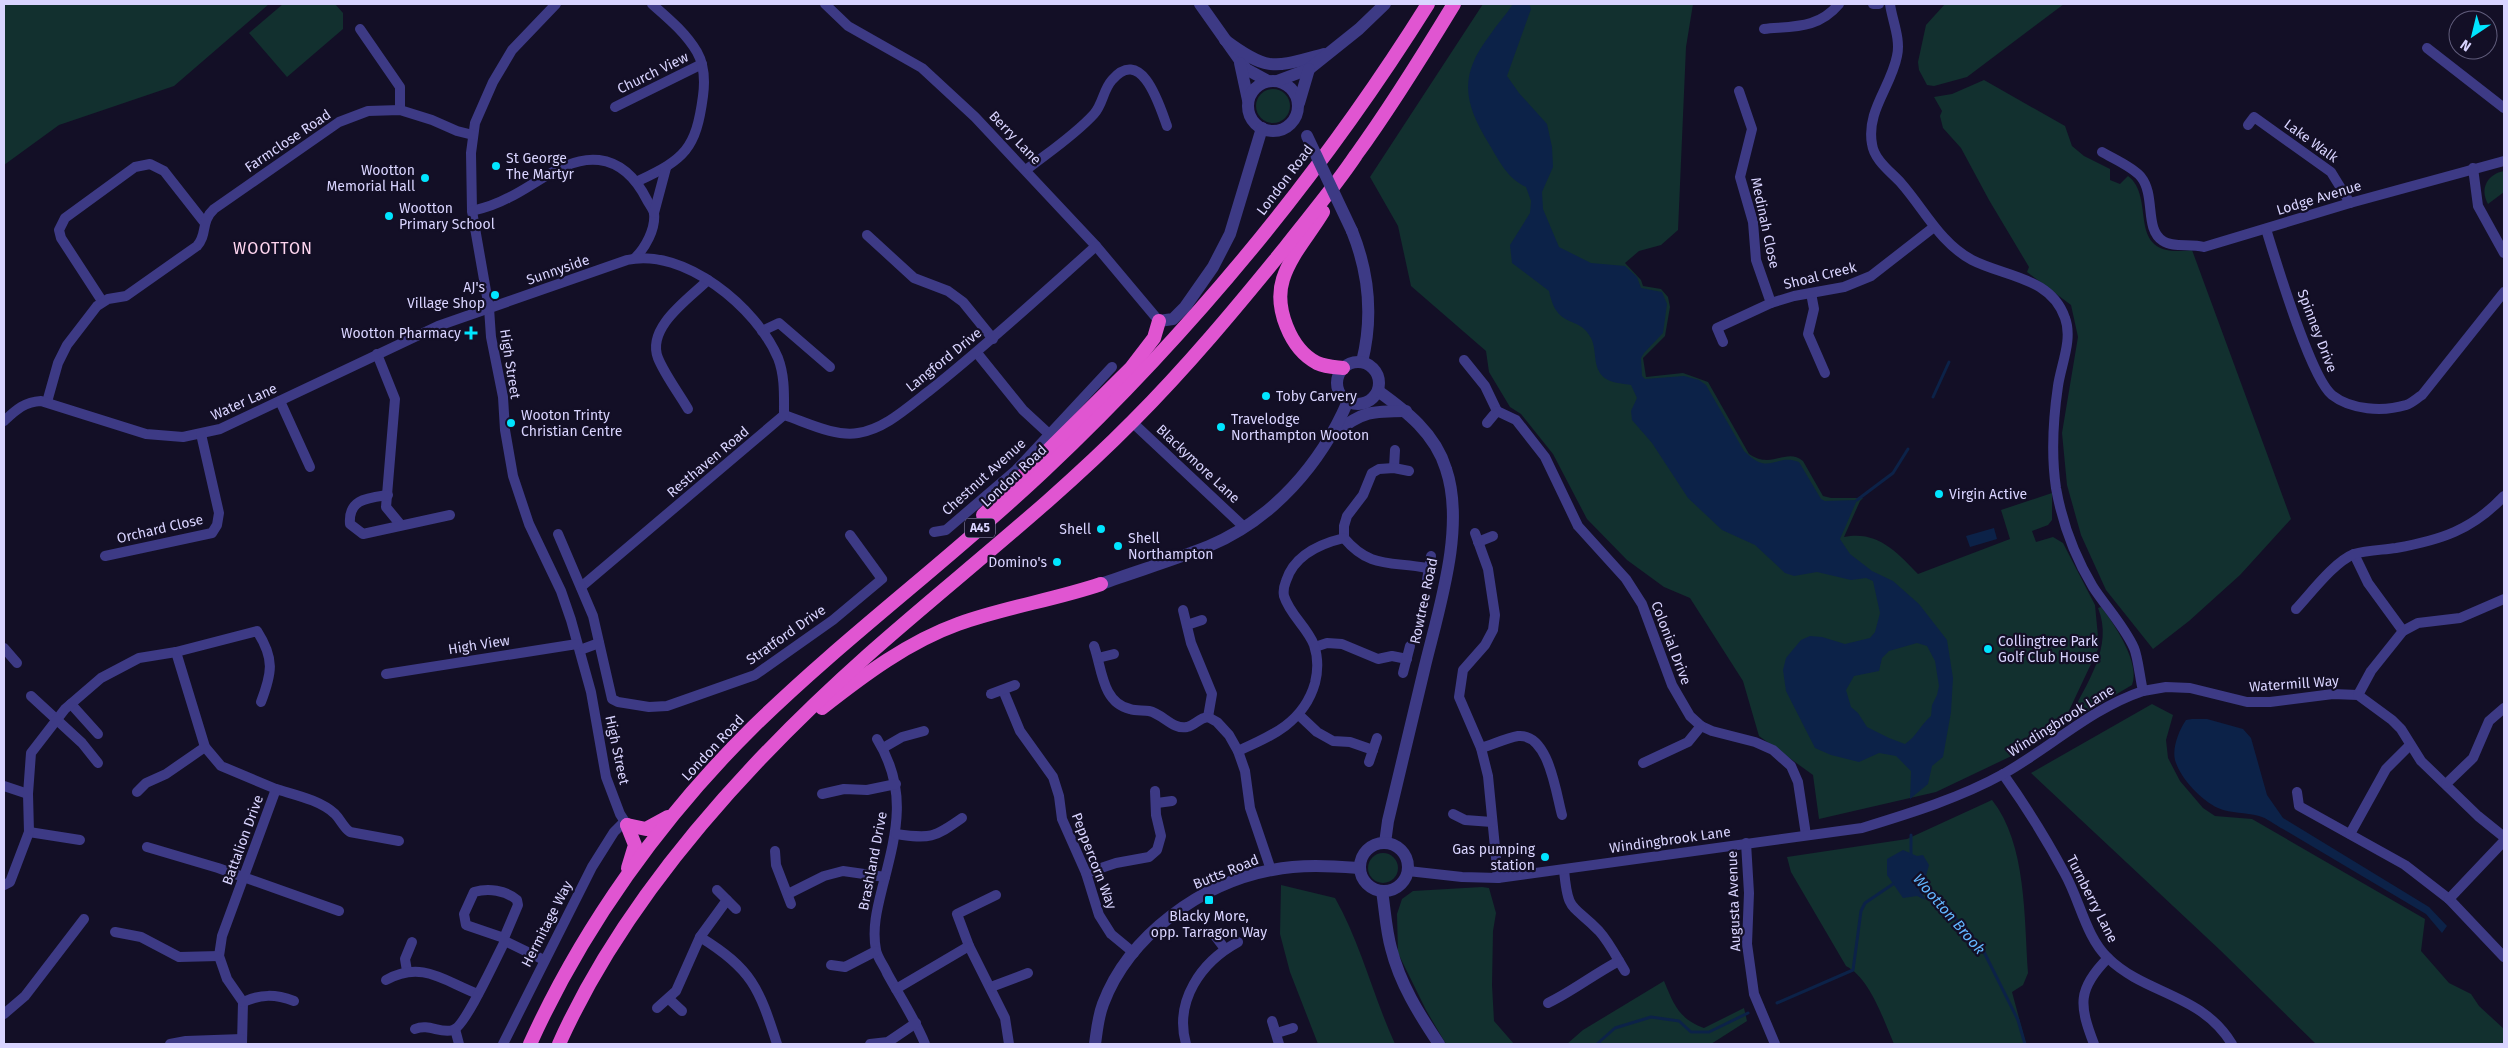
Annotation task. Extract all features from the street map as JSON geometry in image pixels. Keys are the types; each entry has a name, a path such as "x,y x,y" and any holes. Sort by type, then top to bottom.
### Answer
{"highway":[{"name":"London Road","path":"530,1044 543,1015 599,917 624,880 677,810 752,728 882,611 1003,509 1100,418 1241,265 1351,120 1428,4"},
{"name":"A45","path":"559,1044 600,967 646,898 712,813 847,674 1009,537 1132,422 1219,330 1356,156 1454,4"},
{"path":"1343,368 1327,367 1304,354 1286,327 1280,295 1282,280 1289,264 1356,156"},
{"path":"938,563 1131,368 1154,338 1159,321"},
{"path":"780,741 856,682 905,649 956,625 1006,608 1101,584"},
{"path":"626,823 646,828 656,825 677,810"},
{"path":"624,880 636,845 626,823"}],"street":[{"name":"High Street","path":"556,4 512,50 493,82 476,123 471,154 472,211 489,308 491,337 503,397 505,430 513,476 535,539 561,591 591,692 606,777 626,823"},
{"name":"Berry Lane","path":"825,4 848,26 922,68 975,117 1096,246 1159,321"},
{"path":"1200,4 1239,61 1251,72 1292,88 1297,97 1298,107"},
{"path":"1248,100 1255,88 1310,69 1359,29 1385,4"},
{"path":"1764,29 1813,24 1829,15 1838,4"},
{"path":"1873,4 1879,4"},
{"path":"1890,4 1898,53 1889,81 1877,103 1872,124 1872,146 1884,166 1953,248 1971,260 1991,268 2021,276 2042,288 2056,303 2066,319 2067,338 2053,424 2053,466 2057,489 2066,525 2082,565 2134,649 2143,691"},
{"path":"638,181 666,168 688,148 697,134 704,84 702,64 688,40 656,5"},
{"path":"360,29 400,87 400,110"},
{"path":"1225,40 1262,64 1282,65 1329,52"},
{"path":"2427,48 2504,108"},
{"path":"1239,61 1248,100 1249,114 1262,128 1278,130 1294,120 1302,89 1310,69"},
{"name":"Church View","path":"615,107 702,64"},
{"path":"1026,170 1096,112 1107,87 1113,78 1122,72 1131,70 1140,74 1150,83 1167,126"},
{"name":"Medinah Close","path":"1739,91 1752,129 1740,177 1753,222 1756,260 1771,303"},
{"name":"Farmclose Road","path":"102,301 126,296 197,246 203,238 206,216 214,209 339,122 368,111 400,110 432,120 456,131 473,135"},
{"name":"Lake Walk","path":"2248,125 2254,117 2331,172 2350,202"},
{"path":"1294,120 1306,136 1352,231 1364,266 1369,307 1362,362"},
{"path":"1159,321 1173,318 1183,310 1213,267 1230,234 1262,128"},
{"name":"Lodge Avenue","path":"2102,152 2141,177 2151,200 2152,224 2156,236 2164,242 2179,245 2192,243 2204,246 2350,202 2504,161"},
{"path":"472,211 508,198 558,169 578,163 599,160 619,167 638,181 654,213"},
{"path":"47,402 58,363 67,345 102,301 61,238 59,230 65,218 136,167 150,164 164,171 204,222"},
{"path":"635,258 648,240 666,168"},
{"path":"2473,168 2478,206 2504,253"},
{"name":"Shoal Creek","path":"1723,342 1717,328 1771,303 1844,287 1871,276 1934,227"},
{"name":"Spinney Drive","path":"2266,228 2289,298 2320,380 2331,394 2348,404 2369,408 2392,406 2406,404 2422,395 2504,292"},
{"path":"867,235 905,271 923,282 948,291 963,302 993,339"},
{"name":"Langford Drive","path":"784,415 832,431 850,434 871,430 901,412 977,353 1096,246"},
{"path":"635,258 670,261 694,271 735,302 771,343 778,360 784,387 784,415"},
{"name":"Sunnyside","path":"489,308 635,258"},
{"path":"688,409 657,356 656,337 666,321 708,280"},
{"path":"1811,293 1814,309 1808,334 1825,373"},
{"name":"Water Lane","path":"4,422 16,408 29,402 47,402 146,434 164,437 201,434 234,424 438,326 489,308"},
{"path":"762,332 779,323 830,367"},
{"path":"977,353 1022,410 1049,434"},
{"path":"377,354 395,399 386,507 400,524"},
{"path":"1464,360 1485,386 1497,411 1487,423"},
{"path":"1353,362 1362,362 1368,365 1377,374 1378,390 1366,402 1359,404 1348,401 1342,397 1337,383 1338,376 1343,368 1353,362"},
{"name":"Chestnut Avenue","path":"934,532 946,530 1016,470 1112,368"},
{"name":"Rowtree Road","path":"1378,390 1406,411 1430,437 1440,454 1447,469 1454,521 1452,546 1438,612 1388,821 1385,843"},
{"path":"1101,584 1210,545 1244,527 1270,509 1312,465 1331,436 1348,401"},
{"path":"280,402 310,467"},
{"path":"1331,436 1350,421 1373,411 1406,411"},
{"name":"Colonial Drive","path":"1497,411 1516,420 1545,457 1578,526 1626,579 1642,604 1681,704 1701,726 1712,732 1756,742 1773,750 1790,766 1798,782 1806,835"},
{"name":"Resthaven Road","path":"581,587 784,415"},
{"name":"Blackymore Lane","path":"1132,422 1244,527"},
{"name":"Orchard Close","path":"104,556 212,533 217,525 219,513 201,434"},
{"path":"1394,468 1395,450"},
{"path":"1409,471 1394,468 1379,469 1372,473 1364,496 1348,516 1344,526 1344,538 1362,556 1370,559 1428,568"},
{"path":"388,494 367,498 353,505 349,513 350,524 363,534 450,514"},
{"path":"2296,609 2340,562 2354,554 2427,543 2459,531 2479,520 2504,496"},
{"name":"Stratford Drive","path":"558,534 593,616 612,699 618,702 661,707 744,680 833,620 882,579 850,535"},
{"path":"1493,536 1477,537 1488,569 1494,597 1494,630 1463,670 1459,697 1480,748 1488,776 1498,878"},
{"path":"1238,752 1272,736 1291,723 1299,715 1312,692 1316,675 1315,648 1308,632 1287,604 1283,593 1288,574 1297,562 1311,550 1326,542 1344,538"},
{"path":"2354,554 2368,583 2403,631"},
{"path":"1426,580 1431,556"},
{"name":"Watermill Way","path":"2358,695 2371,671 2403,631 2418,622 2460,618 2503,603"},
{"path":"1183,610 1197,659 1212,694 1208,717"},
{"path":"1187,625 1202,620"},
{"path":"4,886 10,882 29,832 28,794 31,753 71,704 101,678 139,658 176,652 257,631 266,644 270,658 268,683 261,702"},
{"path":"578,647 599,643"},
{"path":"1315,648 1327,644 1342,644 1378,659 1392,656 1407,659"},
{"path":"1094,646 1102,679 1117,704 1130,710 1150,711 1163,716 1174,725 1184,727 1208,717"},
{"path":"1404,673 1410,646"},
{"name":"High View","path":"386,674 578,647"},
{"path":"4,648 17,663"},
{"name":"Battalion Drive","path":"176,652 205,747 221,766 276,789 222,936 219,956"},
{"path":"1098,658 1114,654"},
{"path":"991,694 1015,685"},
{"name":"Watermill Way","path":"2143,691 2166,686 2190,688 2247,702 2270,702 2333,694 2358,695 2392,720 2401,729 2421,761 2478,816 2504,837"},
{"name":"Peppercorn Way","path":"1002,690 1020,731 1053,777 1059,796 1062,819 1086,873 1099,915 1111,934 1134,953"},
{"name":"Windingbrook Lane","path":"1408,871 1462,877 1498,878 1862,828 1918,810 2003,774 2118,699 2143,691"},
{"path":"31,696 82,744 98,763"},
{"path":"71,704 98,734"},
{"path":"2446,784 2473,758 2490,721 2504,708"},
{"path":"1299,715 1318,732 1333,741 1350,742 1373,750"},
{"path":"1208,717 1217,722 1229,735 1238,752 1245,771 1250,808 1271,870"},
{"path":"1643,763 1688,742 1701,726"},
{"path":"883,748 902,737 924,730"},
{"path":"1480,748 1519,736 1531,739 1544,749 1562,816"},
{"name":"Brashland Drive","path":"877,738 883,748 896,784 898,809 896,834 874,931 876,951 916,1023 925,1044"},
{"path":"1369,762 1377,738"},
{"path":"2350,834 2386,769 2410,745"},
{"path":"137,792 146,783 166,774 205,747"},
{"name":"Turnberry Lane","path":"2003,774 2065,873 2090,931 2108,958 2123,970 2198,1008 2222,1030 2232,1044"},
{"path":"822,794 844,789 867,790 896,784"},
{"path":"4,786 28,794"},
{"path":"276,789 321,805 335,814 344,828 350,832 399,841"},
{"path":"1086,873 1116,863 1149,857 1157,850 1161,836 1156,815 1155,791"},
{"path":"2297,792 2299,806 2405,865 2449,899 2504,957"},
{"path":"1157,803 1172,801"},
{"path":"1453,814 1465,820 1492,822"},
{"path":"896,834 922,838 939,835 962,818"},
{"name":"Hermitage Way","path":"503,1044 592,867 614,832 626,823"},
{"path":"29,832 80,840"},
{"path":"2449,899 2504,841"},
{"path":"1385,843 1394,845 1404,854 1408,871 1400,885 1392,890 1382,891 1369,886 1364,881 1360,868 1363,854 1368,849 1385,843"},
{"name":"Augusta Avenue","path":"1746,843 1749,893 1747,944 1754,994 1775,1044"},
{"path":"147,847 244,877 339,910"},
{"path":"774,851 776,866 790,899 824,876 843,871 885,877"},
{"name":"Butts Road","path":"1095,1044 1104,1002 1117,976 1151,934 1174,914 1205,894 1244,878 1271,870 1317,866 1360,868"},
{"path":"1564,870 1566,893 1571,908 1600,932 1625,971"},
{"path":"415,1029 423,1026 444,1031 455,1029 467,1015 504,940 518,905 517,900 504,892 483,890 474,892 464,914 466,925 504,940 544,960"},
{"path":"717,890 736,909"},
{"path":"1382,891 1391,948 1402,981 1417,1010 1439,1044"},
{"path":"996,896 957,914 969,946 1006,1018 1010,1044"},
{"path":"657,1008 669,999 684,977 700,937 727,900"},
{"path":"4,1014 25,996 84,919"},
{"path":"115,932 141,936 179,957 219,956 227,978 243,1002 242,1042 186,1041 170,1044"},
{"path":"1213,933 1225,949"},
{"path":"700,937 728,954 751,980 764,1004 777,1044"},
{"path":"408,971 405,959 412,942"},
{"path":"1186,1044 1182,1021 1185,1002 1208,966 1225,949 1238,942"},
{"path":"896,989 969,946"},
{"path":"831,965 845,967 876,951"},
{"path":"2094,1044 2085,1021 2082,1004 2085,988 2093,973 2108,958"},
{"path":"1548,1004 1574,991 1594,975 1619,961"},
{"path":"386,980 408,971 427,972 478,994"},
{"path":"990,987 1028,973"},
{"path":"243,1002 266,995 280,996 294,1001"},
{"path":"669,999 682,1012"},
{"path":"1272,1021 1279,1044"},
{"path":"870,1044 888,1042 916,1023"},
{"path":"1277,1033 1293,1028"},
{"path":"455,1029 459,1044"}],"green space":[{"path":"4,4 269,4 174,86 59,125 4,165"},
{"path":"283,4 335,4 343,13 343,29 287,77 249,33"},
{"path":"1483,4 1693,4 1686,47 1678,230 1661,245 1639,251 1625,263 1641,280 1643,286 1661,289 1668,297 1670,307 1665,336 1643,358 1646,377 1683,373 1708,382 1749,454 1765,460 1791,456 1797,457 1803,461 1823,496 1831,498 1863,498 1844,537 1867,537 1876,540 1894,551 1918,574 2010,539 2001,510 2052,493 2052,520 2048,525 2032,531 2036,542 2053,537 2063,543 2095,605 2099,647 2066,717 2022,751 1936,792 1819,819 1813,775 1759,736 1743,681 1690,598 1664,587 1627,560 1587,519 1553,454 1521,414 1510,407 1489,372 1486,351 1411,286 1398,226 1370,177"},
{"path":"1945,4 2064,4 1967,77 1934,86 1927,85 1919,70 1918,62 1926,25"},
{"path":"1984,80 2065,126 2072,146 2084,156 2110,169 2110,180 2120,184 2128,176 2136,186 2141,199 2149,237 2157,246 2170,251 2192,250 2291,519 2240,575 2189,621 2153,649 2106,590 2081,535 2067,485 2062,433 2078,337 2071,305 2027,272 2029,267 1961,148 1943,128 1940,116 1942,111 1934,97 1952,94"},
{"path":"1273,89 1280,90 1285,94 1289,99 1289,113 1285,118 1280,122 1273,123 1266,122 1261,118 1257,113 1256,106 1257,99 1261,94 1266,90"},
{"path":"2504,171 2504,192 2488,204 2484,193 2485,187 2493,175"},
{"path":"2101,607 2113,623 2130,655 2134,676 2132,685 2081,715 2070,717 2096,665 2100,651 2103,637 2098,608"},
{"path":"2152,704 2173,715 2166,740 2168,758 2180,781 2203,808 2215,816 2252,819 2425,919 2421,951 2449,983 2471,994 2479,1006 2504,1029 2504,1044 2316,1044 2220,950 2031,773"},
{"path":"1992,800 2012,838 2022,883 2028,973 2023,985 2012,992 2026,1044 1894,1044 1881,1012 1869,990 1855,972 1846,966 1791,872 1787,857 1907,839"},
{"path":"1383,853 1394,857 1398,868 1394,879 1383,883 1372,879 1368,868 1372,857"},
{"path":"1281,885 1335,898 1360,952 1395,1044 1318,1044 1290,972 1280,934"},
{"path":"1489,888 1496,913 1493,931 1492,985 1494,1021 1514,1044 1446,1044 1426,1010 1398,953 1397,914 1402,899 1413,891"},
{"path":"1664,981 1678,1010 1683,1016 1704,1028 1744,1008 1747,1021 1711,1044 1567,1044 1583,1030"}],"water":[{"path":"1513,4 1529,4 1531,9 1507,76 1519,93 1547,124 1552,147 1553,167 1542,192 1543,209 1559,247 1591,263 1625,266 1637,277 1641,288 1662,292 1667,304 1663,333 1641,358 1642,376 1645,379 1684,376 1699,380 1706,385 1744,451 1753,459 1766,464 1784,460 1799,462 1821,499 1825,501 1857,500 1840,539 1850,554 1872,571 1893,581 1919,604 1947,640 1953,678 1951,712 1943,757 1932,766 1928,784 1910,799 1911,771 1896,756 1879,753 1859,762 1831,755 1815,748 1786,691 1783,670 1786,658 1801,640 1810,636 1822,637 1845,644 1870,638 1875,632 1880,613 1873,581 1866,578 1851,580 1817,572 1794,576 1785,573 1755,545 1722,530 1688,498 1652,443 1632,420 1631,411 1637,398 1631,385 1610,381 1599,372 1593,343 1586,331 1557,312 1549,291 1512,263 1510,245 1530,213 1531,201 1526,187 1504,169 1481,129 1474,115 1468,90 1469,77 1480,50","holes":["1917,643 1927,646 1935,661 1939,686 1932,705 1931,716 1905,744 1867,727 1858,713 1851,707 1846,690 1854,676 1879,671 1882,658 1889,651"]},
{"path":"1994,528 1997,539 1970,547 1966,536"},
{"path":"2207,719 2243,729 2251,738 2267,795 2283,818 2429,907 2447,926 2442,933 2426,914 2268,820 2254,815 2218,808 2205,800 2181,774 2174,755 2175,745 2181,729 2186,720"},
{"path":"1903,850 1917,856 1923,855 1929,865 1926,876 1919,879 1917,886 1926,900 1917,896 1903,898 1887,875 1887,859"}],"waterway":[{"path":"1933,397 1949,362"},
{"path":"1857,500 1893,473 1908,449"},
{"name":"Wootton Brook","path":"1911,835 1911,857"},
{"name":"Wootton Brook","path":"1917,876 1982,948 2018,1020 2025,1044"},
{"path":"1777,1003 1853,970 1861,911 1865,903 1893,884"},
{"path":"1597,1044 1615,1028 1651,1017 1679,1021 1691,1032 1709,1032 1748,1013"}],"place":[{"name":"St George The Martyr","path":"496,166"},
{"name":"Wootton Memorial Hall","path":"425,178"},
{"name":"Wootton Primary School","path":"389,216"},
{"name":"AJ's Village Shop","path":"495,295"},
{"name":"Wootton Pharmacy","path":"471,333"},
{"name":"Toby Carvery","path":"1266,396"},
{"name":"Wooton Trinty Christian Centre","path":"511,423"},
{"name":"Travelodge Northampton Wooton","path":"1221,427"},
{"name":"Virgin Active","path":"1939,494"},
{"name":"Shell","path":"1101,529"},
{"name":"Shell Northampton","path":"1118,546"},
{"name":"Domino's","path":"1057,562"},
{"name":"Collingtree Park Golf Club House","path":"1988,649"},
{"name":"Gas pumping station","path":"1545,857"},
{"name":"Blacky More, opp. Tarragon Way","path":"1209,900"}],"district":[{"name":"WOOTTON","path":"273,248"}]}
